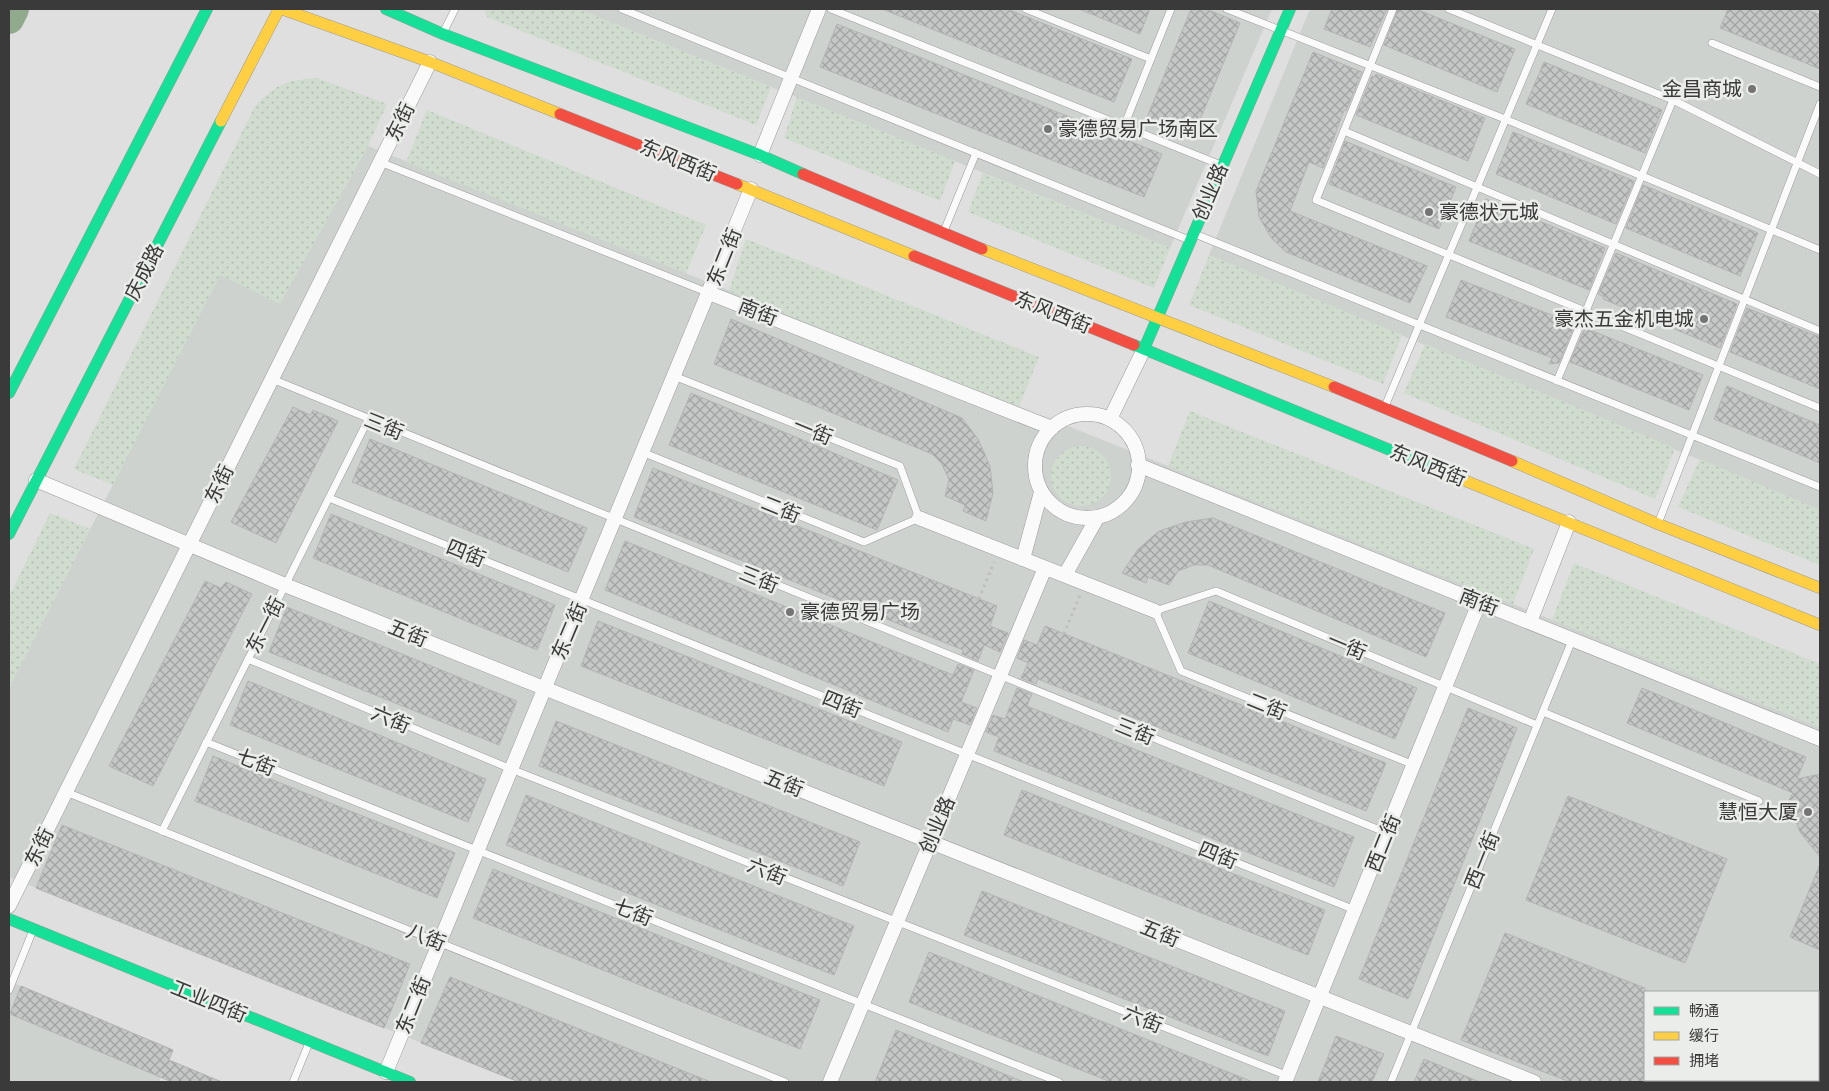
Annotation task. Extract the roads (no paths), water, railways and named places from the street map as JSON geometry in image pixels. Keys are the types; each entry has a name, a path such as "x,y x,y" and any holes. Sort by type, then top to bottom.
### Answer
{"main road":[{"path":"9,393 206,9"},
{"name":"东风西街","path":"281,9 430,62 751,189 1820,625"},
{"name":"庆成路","path":"9,534 281,9"},
{"name":"东风西街","path":"386,9 443,34 760,154 943,234 1158,316 1385,407 1658,524 1820,588"},
{"name":"创业路","path":"1144,349 1221,165 1290,9"},
{"name":"工业四街","path":"9,919 410,1082"}],"street":[{"path":"760,154 819,9"},
{"name":"东街","path":"9,906 430,62"},
{"name":"东二街","path":"386,1072 751,189"},
{"name":"南街","path":"709,293 1052,428"},
{"path":"1110,419 1144,349"},
{"path":"1093,414 1110,419 1124,430 1134,443 1138,465 1134,490 1125,503 1112,512 1097,518 1079,518 1062,512 1047,501 1041,492 1034,468 1036,451 1045,435 1058,422 1074,415 1093,414"},
{"name":"南街","path":"1138,465 1820,739"},
{"name":"五街","path":"36,480 285,585 1534,1082"},
{"path":"1023,559 1041,492"},
{"path":"919,518 1155,611"},
{"path":"1065,575 1097,518"},
{"path":"1530,622 1570,522"},
{"name":"创业路","path":"830,1082 1044,568"},
{"name":"西二街","path":"1287,1079 1479,603"}],"lane":[{"path":"443,34 455,9"},
{"path":"622,9 976,153 1418,324 1820,487"},
{"path":"831,9 1221,165"},
{"path":"1026,9 1151,59"},
{"path":"1124,126 1171,9"},
{"path":"1227,9 1505,119 1820,250"},
{"path":"1393,9 1316,200 1820,408"},
{"path":"1449,9 1672,100 1820,174"},
{"path":"1385,407 1418,324 1552,9"},
{"path":"1712,43 1820,87"},
{"path":"1557,380 1672,100"},
{"path":"1658,524 1820,104"},
{"path":"1344,132 1820,331"},
{"path":"943,234 976,153"},
{"name":"南街","path":"380,162 709,293"},
{"name":"一街","path":"674,376 900,466 919,518"},
{"name":"三街","path":"272,379 368,420 1386,833"},
{"name":"东一街","path":"162,830 368,420"},
{"name":"二街","path":"642,452 864,542 919,518"},
{"name":"四街","path":"329,498 1355,910"},
{"name":"一街","path":"1155,611 1216,591 1537,725"},
{"name":"二街","path":"1155,611 1180,671 1414,765"},
{"name":"西一街","path":"1391,1082 1572,638"},
{"name":"六街","path":"248,659 511,769 1287,1079"},
{"path":"1543,712 1759,801"},
{"name":"七街","path":"206,742 1059,1082"},
{"name":"八街","path":"66,792 786,1082"},
{"path":"9,990 34,929"},
{"path":"293,1082 310,1041"}],"waterway":[{"path":"9,19 14,9"}],"place":[{"name":"金昌商城","path":"1752,89"},
{"name":"豪德贸易广场南区","path":"1048,129"},
{"name":"豪德状元城","path":"1429,212"},
{"name":"豪杰五金机电城","path":"1704,319"},
{"name":"豪德贸易广场","path":"790,612"},
{"name":"慧恒大厦","path":"1808,812"}]}
